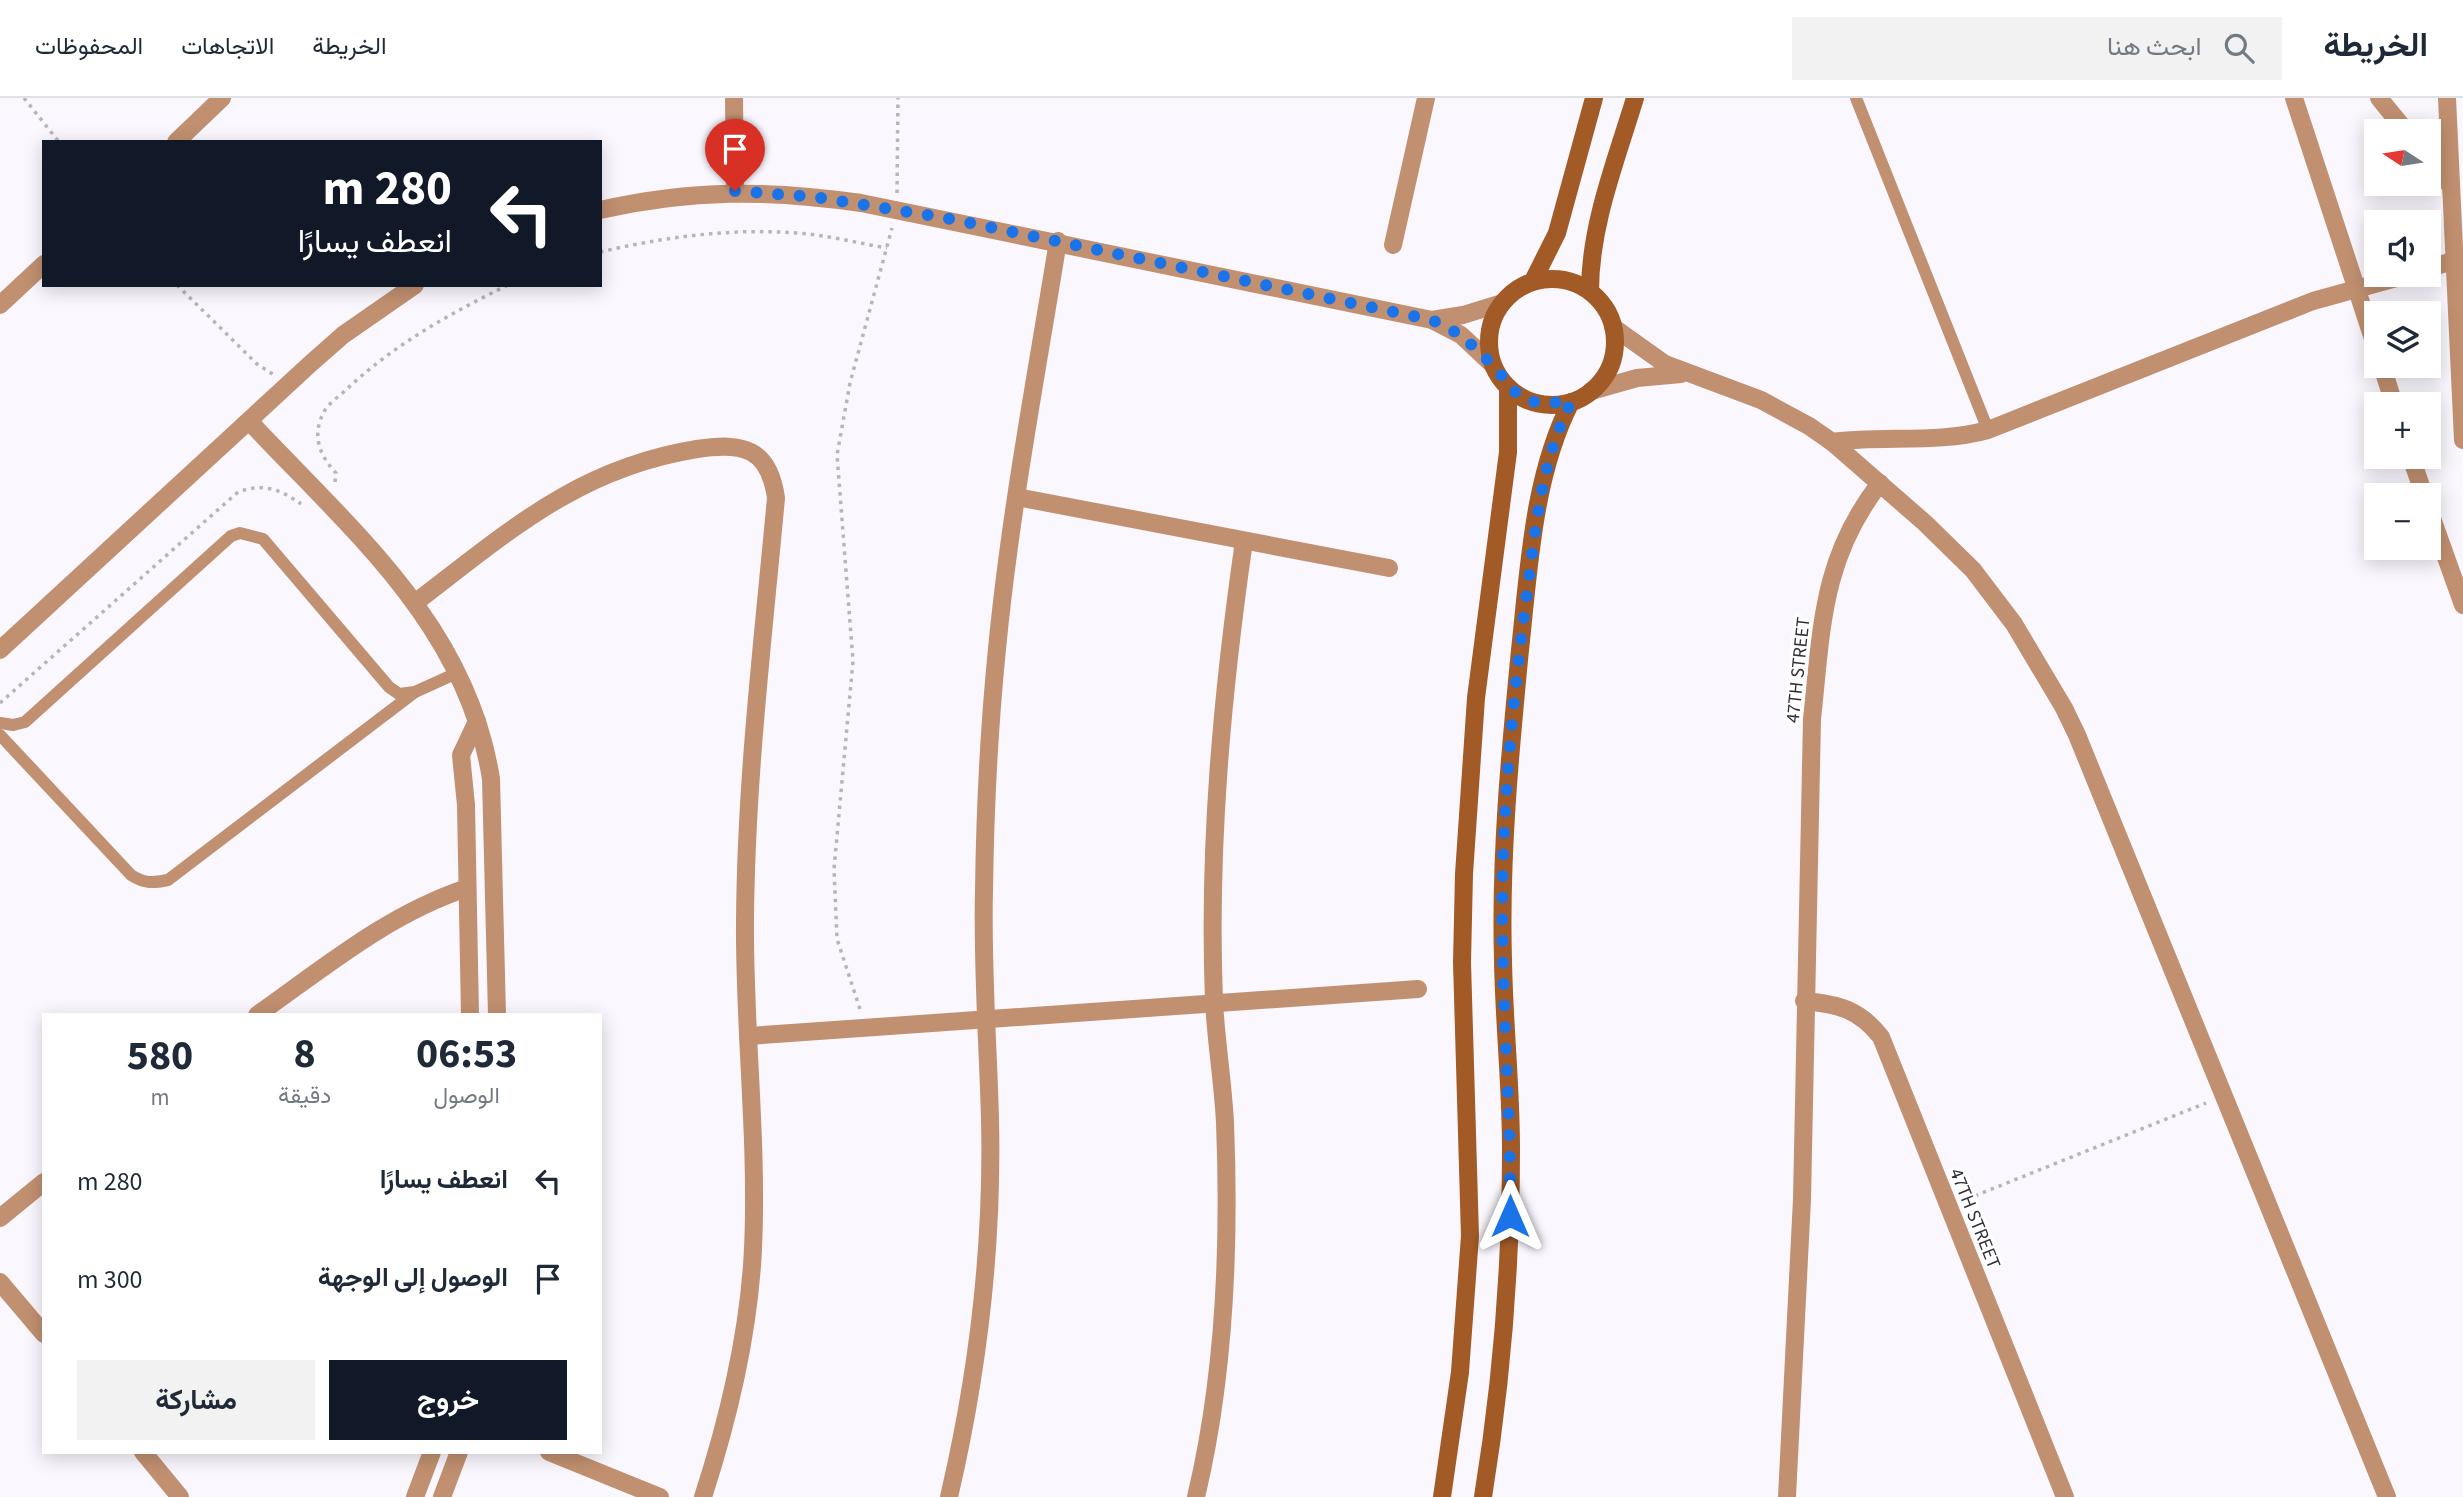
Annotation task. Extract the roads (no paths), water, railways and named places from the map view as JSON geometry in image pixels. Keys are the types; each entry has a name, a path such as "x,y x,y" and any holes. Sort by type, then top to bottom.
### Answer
{"street":[{"path":"178,140 222,98"},
{"path":"734,98 735,191"},
{"path":"1393,246 1426,98"},
{"path":"1533,281 1557,233 1594,98"},
{"path":"1590,291 1598,222 1635,98"},
{"path":"2294,98 2364,309"},
{"path":"2379,98 2396,119"},
{"path":"2447,98 2450,185 2458,259 2463,440"},
{"path":"2441,174 2450,185"},
{"path":"602,210 676,196 735,191 815,197 896,209 1058,241 1432,320 1461,335 1493,365 1508,387 1537,403 1571,402 1591,391 1637,377 1684,373"},
{"path":"948,1497 965,1426 980,1329 988,1230 990,1121 984,1018 984,889 997,650 1017,497 1058,241"},
{"path":"2441,264 2458,259"},
{"path":"0,304 42,266"},
{"path":"1432,320 1463,316 1502,303 1522,286 1533,281 1562,279 1590,291 1604,306 1613,327 1614,348 1609,369 1591,391"},
{"path":"0,650 288,383 343,335 412,287"},
{"path":"1832,442 1874,438 1936,438 1988,430 2313,301 2368,287"},
{"path":"1493,365 1491,327 1502,303"},
{"path":"1613,327 1647,353 1684,373 1761,400 1832,442 1950,546 1994,596 2064,708 2387,1497"},
{"path":"1443,1497 1460,1372 1470,1236 1462,962 1467,823 1477,685 1508,452 1508,387"},
{"path":"1483,1497 1500,1378 1510,1239 1508,1054 1503,961 1513,726 1522,627 1544,479 1554,439 1571,402"},
{"path":"249,421 416,602 459,672 486,752 492,805 497,1013"},
{"path":"416,602 521,522 591,480 655,457 708,447 746,449 762,459 773,477 776,498 747,823 745,923 753,1251 742,1340 724,1433 703,1497"},
{"name":"47TH STREET","path":"1787,1497 1801,1212 1811,733 1822,632 1836,558 1847,531 1880,483"},
{"path":"1017,497 1389,568"},
{"path":"1196,1497 1218,1362 1228,1243 1225,1120 1214,1002 1216,793 1222,718 1244,541"},
{"path":"2441,544 2463,605"},
{"path":"470,1013 466,805 461,755 477,721"},
{"path":"260,1013 389,922 439,897 467,888"},
{"path":"749,1036 1418,989"},
{"name":"47TH STREET","path":"1804,1001 1847,1007 1866,1019 1881,1037 2065,1497"},
{"path":"0,1218 42,1184"},
{"path":"0,1282 42,1332"},
{"path":"415,1497 431,1454"},
{"path":"442,1497 458,1454"},
{"path":"555,1454 660,1497"},
{"path":"153,1456 180,1497"}],"lane":[{"path":"1856,98 1988,430"},
{"path":"0,723 13,725 25,722 231,536 240,533 263,540 389,687 399,694 415,692"},
{"path":"0,735 131,875 142,883 153,883 168,880 415,692 459,672"}]}
